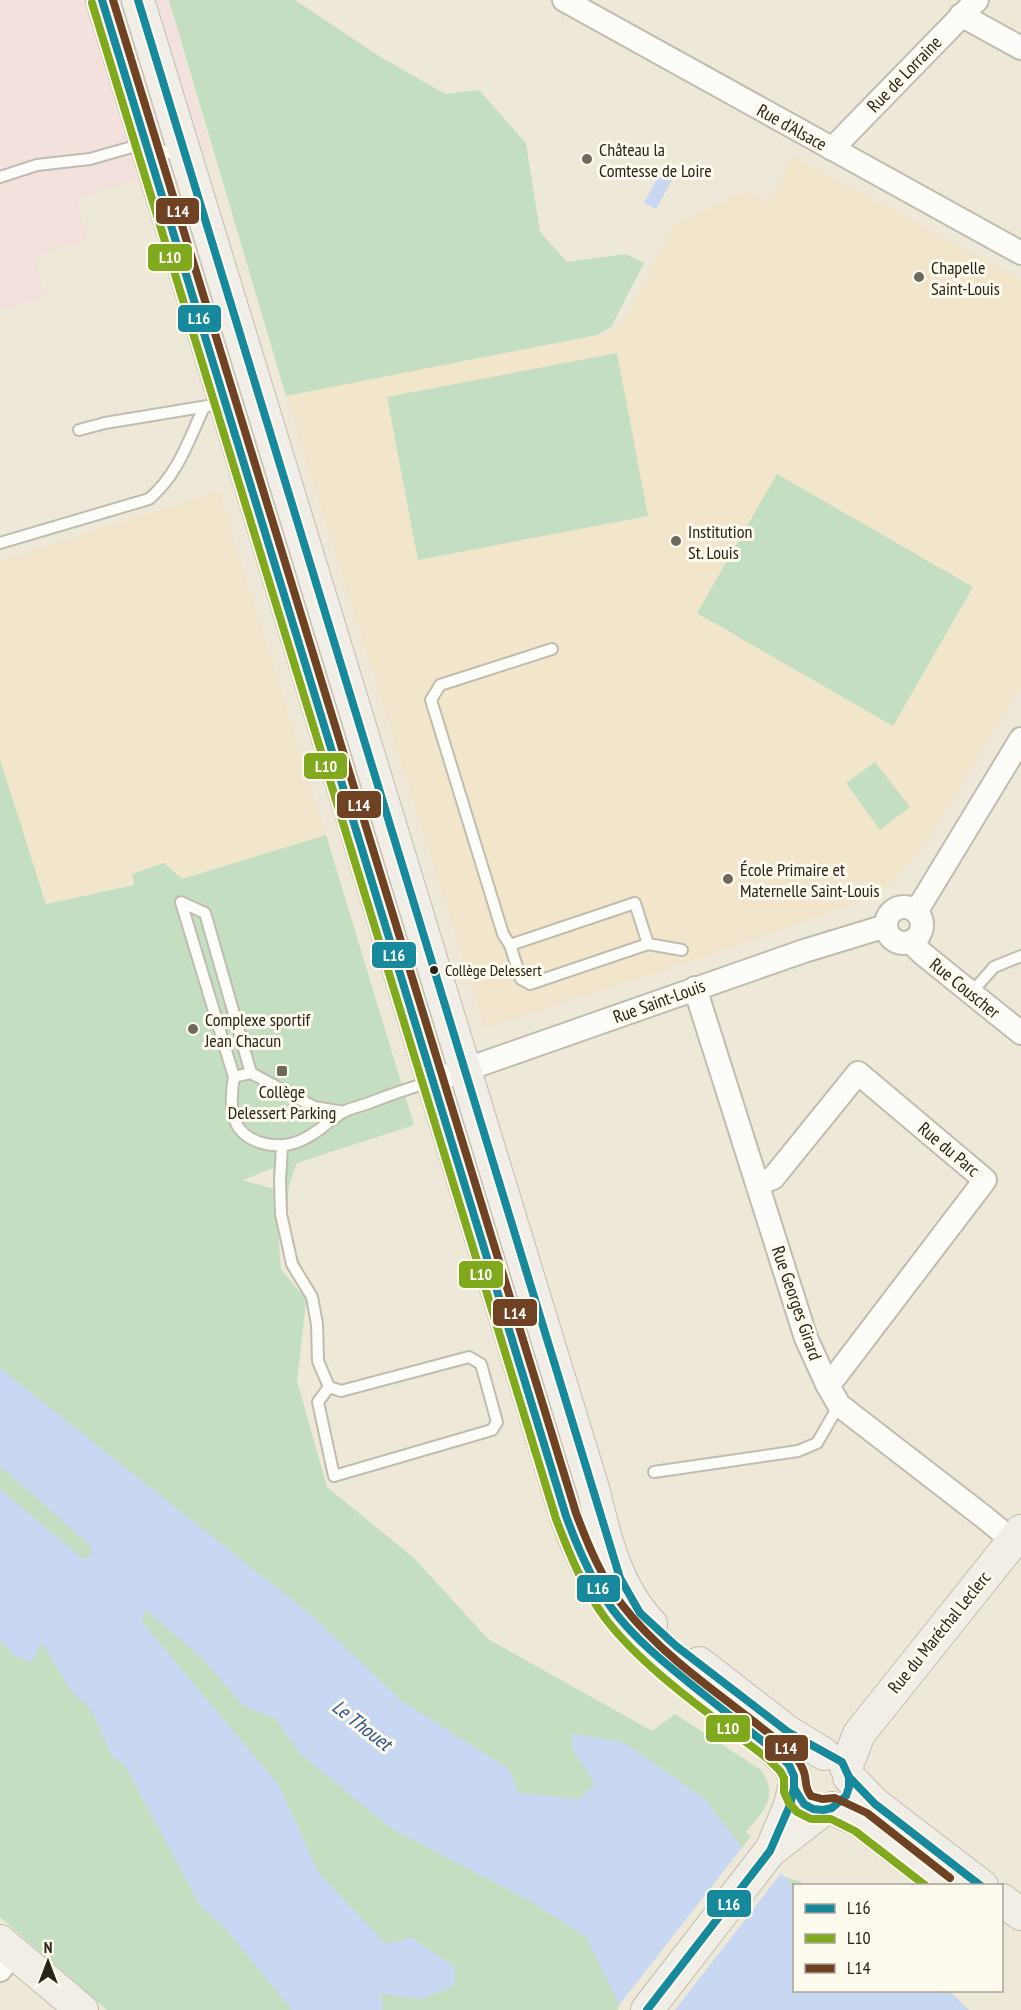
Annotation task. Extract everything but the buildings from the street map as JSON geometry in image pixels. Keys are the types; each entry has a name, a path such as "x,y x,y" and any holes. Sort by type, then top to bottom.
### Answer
{"main road":[{"path":"102,0 146,143 214,404 434,1081 566,1516 578,1547 591,1576 613,1611 662,1662 776,1751 789,1765 798,1797 804,1804 813,1809 827,1809 861,1822 941,1884"},
{"path":"138,0 594,1492 607,1541 623,1585 640,1612 676,1646 788,1732 837,1764 875,1804 979,1884"},
{"name":"Rue du Maréchal Leclerc","path":"837,1764 1017,1536"},
{"path":"647,2010 770,1851 790,1805 798,1767 814,1755 837,1764 849,1787 846,1796 840,1803 827,1809 770,1851"},
{"path":"1003,1901 1021,1914"},
{"path":"1003,1924 1021,1936"},
{"path":"5,1954 82,2010"}],"street":[{"name":"Rue d'Alsace","path":"564,0 1021,253"},
{"name":"Rue de Lorraine","path":"832,149 969,7"},
{"path":"969,7 1021,48"},
{"path":"915,912 1021,739"},
{"path":"908,908 915,912 922,926 920,935 911,942 901,943 893,939 886,926 890,914 897,909 908,908"},
{"name":"Rue Saint-Louis","path":"434,1081 694,988 886,926"},
{"name":"Rue Couscher","path":"911,942 1021,1033"},
{"name":"Rue Georges Girard","path":"694,988 806,1338 839,1405 1017,1536"},
{"name":"Rue du Parc","path":"758,1184 773,1178 858,1073 985,1180 835,1377 827,1384"}],"lane":[{"path":"146,143 169,103"},
{"path":"0,177 37,165 90,159 146,143 186,160"},
{"path":"79,430 116,421 214,404 257,391"},
{"path":"0,543 149,499 160,490 172,474 214,404"},
{"path":"552,649 440,685 431,700 503,934 510,945 521,979 530,984 648,944 682,950"},
{"path":"251,1073 206,913 181,902 234,1077 233,1109 238,1126 251,1139 282,1146 298,1142 344,1112 434,1081"},
{"path":"510,945 635,903 648,944"},
{"path":"971,993 994,967 1021,957"},
{"path":"234,1077 251,1073 314,1107 344,1112"},
{"path":"282,1146 281,1214 292,1264 312,1297 317,1324 318,1361 329,1387 341,1391 469,1357 481,1364 496,1422 492,1430 334,1476 318,1402 329,1387"},
{"path":"654,1472 798,1451 817,1443 839,1405"}],"shaded area":[{"path":"0,0 168,0 212,156 77,198 87,240 34,257 45,296 0,311"},
{"name":"Institution St. Louis","path":"793,156 1021,280 1021,685 930,837 893,882 867,899 687,963 485,1028 286,396 618,331 675,225 746,191 769,202"},
{"path":"219,491 326,835 182,879 132,874 134,884 45,904 0,760 0,561"}],"green space":[{"path":"169,0 295,0 379,56 445,94 479,90 526,143 540,232 567,262 626,254 644,263 611,327 597,335 286,396"},
{"path":"617,353 648,516 418,560 387,397"},
{"path":"777,474 973,587 893,726 697,613"},
{"path":"0,760 46,904 134,885 132,874 164,863 182,879 326,835 414,1125 297,1163 291,1180 288,1197 290,1232 301,1266 318,1296 306,1301 297,1381 327,1487 414,1558 488,1639 652,1731 675,1714 761,1770 767,1780 769,1796 763,1810 746,1832 751,1836 742,1848 787,1878 804,1884 793,1884 793,1992 951,1992 968,2010 107,2010 0,1917","holes":["273,1168 274,1189 243,1180","278,1230 305,1298 281,1270"]},
{"path":"875,762 910,807 880,830 846,783"}],"water":[{"path":"660,173 672,180 656,209 644,203"},
{"name":"Le Thouet","path":"0,1368 310,1614 402,1701 509,1769 519,1793 579,1799 595,1783 574,1753 571,1733 625,1743 705,1799 742,1848 787,1878 793,1890 793,1992 949,1992 969,2010 622,2010 586,1937 532,1902 392,1829 299,1753 275,1718 243,1706 204,1660 145,1609 142,1622 279,1785 318,1872 386,1944 412,1938 455,1967 454,1986 422,1999 381,1994 383,2010 292,2010 224,1927 201,1907 124,1764 112,1757 92,1711 70,1689 42,1643 32,1662 16,1657 0,1641 0,1489 82,1558 92,1556 91,1546 0,1466"}],"pier":[{"path":"744,1845 782,1872 675,2010 619,2010 617,2008"}],"transit line":[{"name":"L16","path":"102,0 575,1541 598,1588 633,1633 667,1665 775,1751 789,1765 794,1776 794,1788 804,1804 813,1809 832,1808 846,1796 849,1787 849,1777 842,1762 788,1732 676,1646 640,1613 620,1578 138,0"},
{"name":"L14","path":"113,0 576,1513 591,1549 615,1596 640,1626 678,1662 795,1756 805,1775 807,1790 811,1796 822,1799 835,1798 867,1813 950,1878"},
{"name":"L10","path":"92,3 556,1519 571,1557 597,1607 621,1637 660,1675 768,1759 784,1778 784,1792 789,1803 797,1812 811,1819 831,1819 855,1831 923,1884"},
{"name":"L16","path":"849,1777 875,1804 978,1884"},
{"name":"L16","path":"647,2010 770,1851 790,1805 794,1788"}],"place":[{"name":"Château la Comtesse de Loire","path":"587,159"},
{"name":"Chapelle Saint-Louis","path":"919,277"},
{"name":"Institution St. Louis","path":"676,541"},
{"name":"École Primaire et Maternelle Saint-Louis","path":"728,879"},
{"name":"Collège Delessert","path":"434,970"},
{"name":"Complexe sportif Jean Chacun","path":"193,1029"},
{"name":"Collège Delessert Parking","path":"282,1071"}]}
